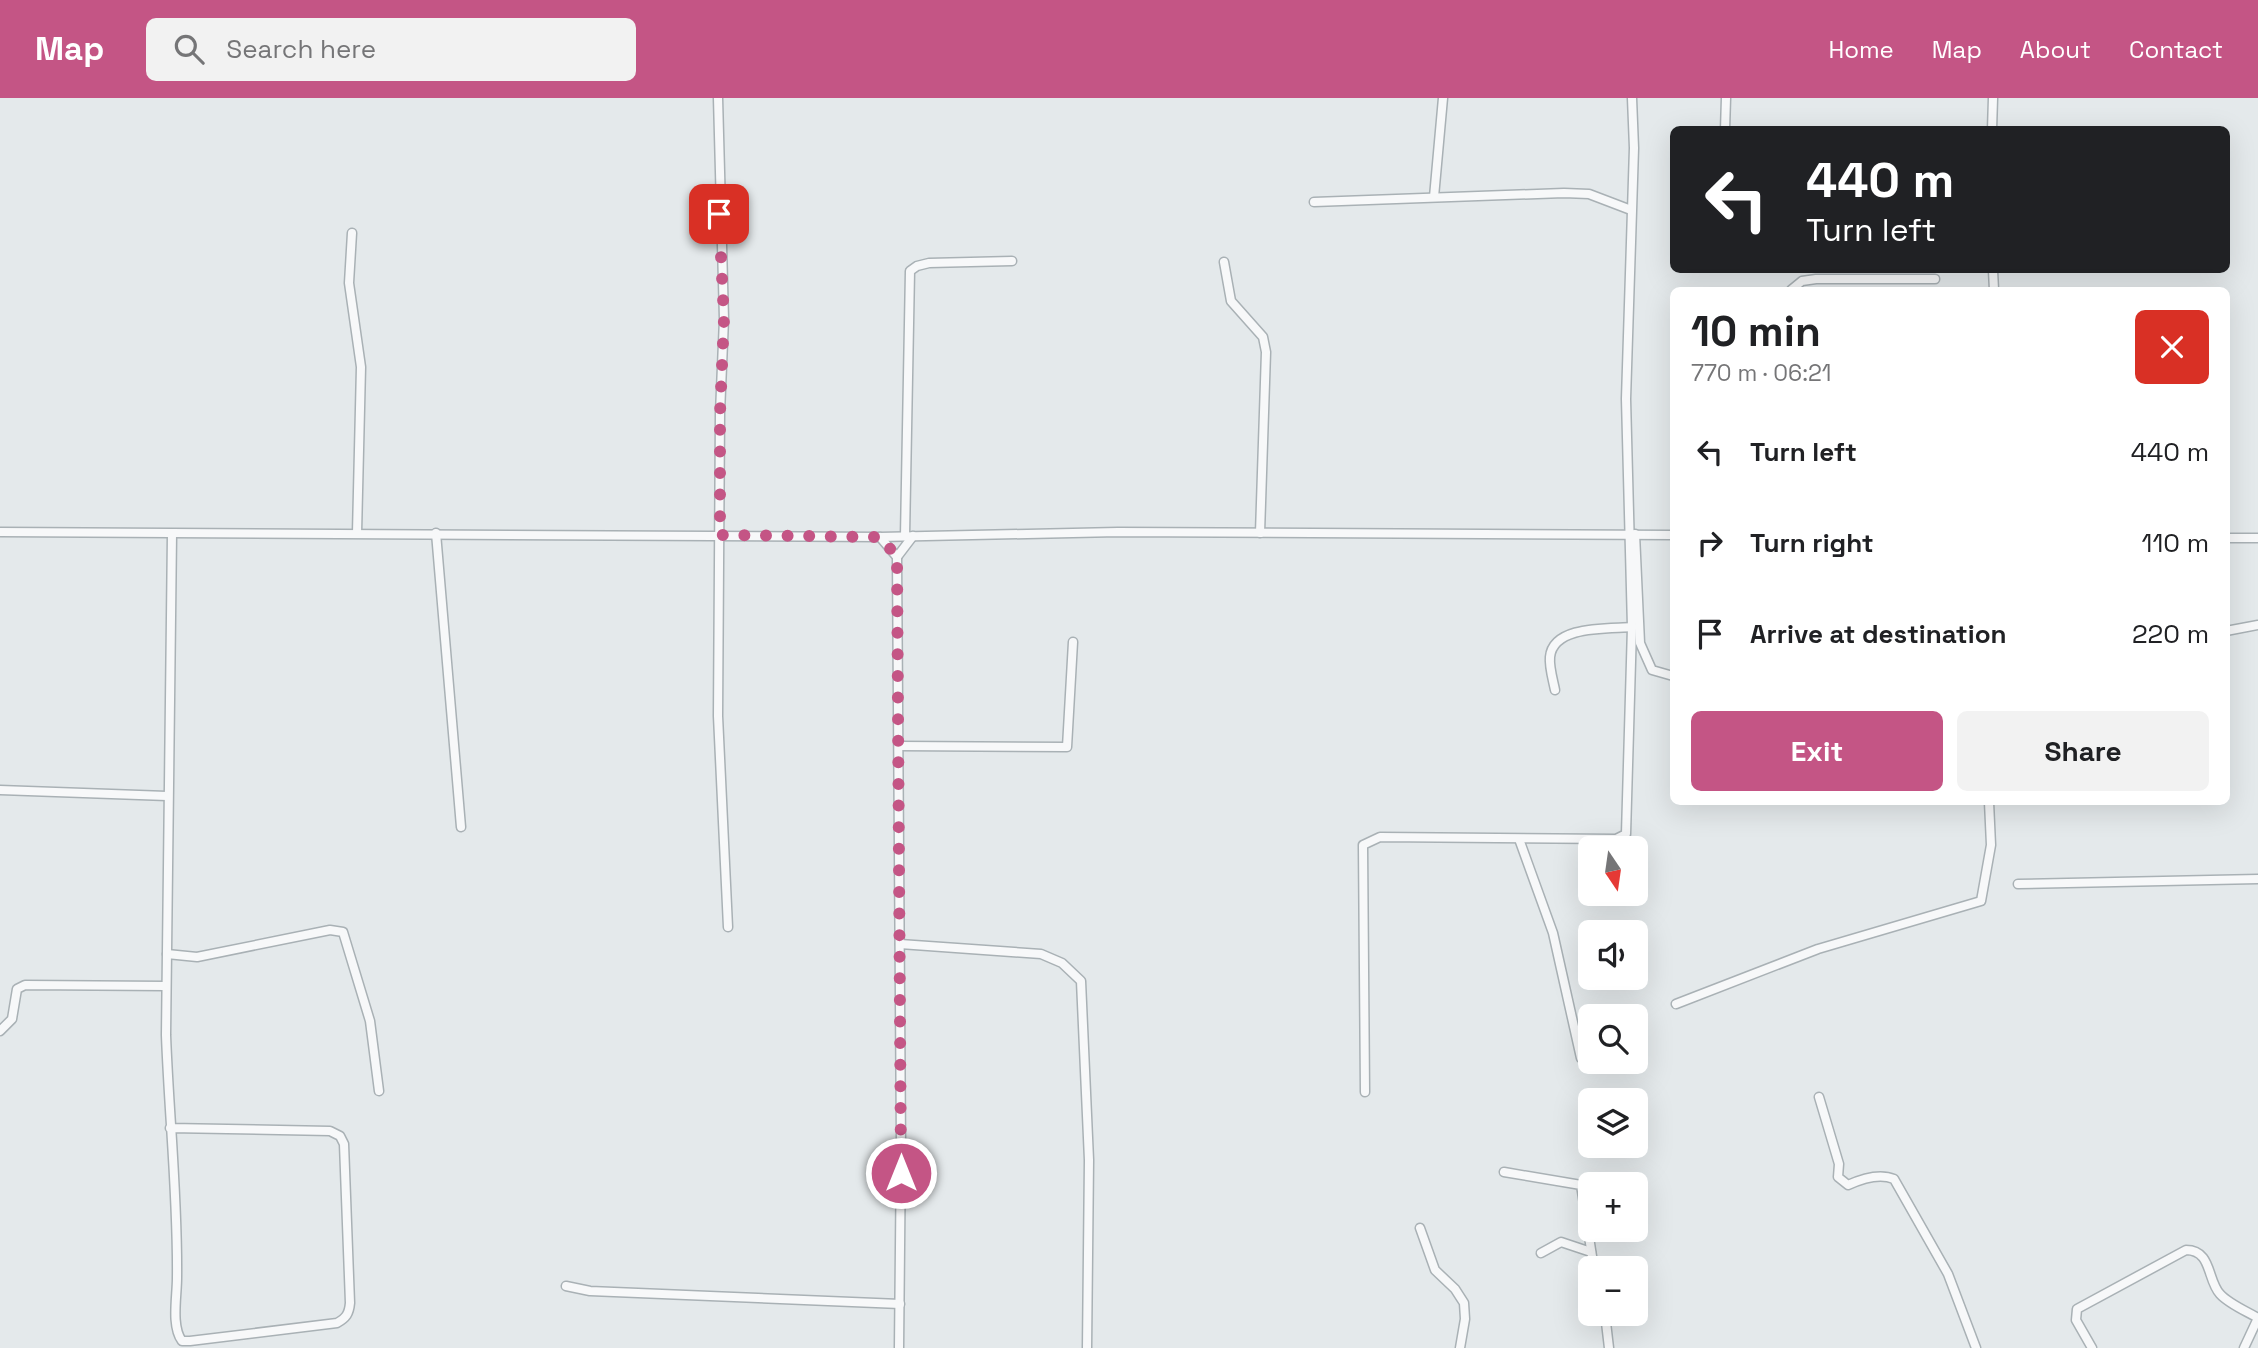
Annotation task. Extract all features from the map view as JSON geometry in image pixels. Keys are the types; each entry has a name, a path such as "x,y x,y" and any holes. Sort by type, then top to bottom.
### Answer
{"street":[{"path":"718,98 724,319 720,413 718,716 722,846 727,882 728,927"},
{"path":"1434,197 1443,98"},
{"path":"1632,98 1626,400 1632,534 1640,643 1653,670 1670,675"},
{"path":"1725,126 1726,98"},
{"path":"1992,126 1993,98"},
{"path":"1314,202 1589,194 1631,210"},
{"path":"352,233 349,283 361,367 357,533"},
{"path":"899,1348 900,746 897,557 909,536 910,271 916,266 929,263 1012,261"},
{"path":"1224,262 1231,301 1264,337 1266,352 1260,533"},
{"path":"1795,287 1802,281 1816,279 1935,279"},
{"path":"0,532 880,537 1260,533 1670,535"},
{"path":"436,533 461,827"},
{"path":"170,1128 330,1131 340,1136 344,1144 350,1303 349,1313 344,1319 323,1325 182,1341 176,1328 177,1250 170,1128 166,986 172,534"},
{"path":"1365,1092 1363,845 1380,837 1616,839 1626,834 1632,534"},
{"path":"880,537 897,557"},
{"path":"2230,538 2258,538"},
{"path":"2230,630 2258,625"},
{"path":"1555,690 1550,658 1553,644 1563,636 1632,627"},
{"path":"900,746 1067,747 1073,642"},
{"path":"0,790 167,796"},
{"path":"1676,1004 1818,949 1981,901 1991,845 1989,805"},
{"path":"1519,839 1553,933 1578,1045"},
{"path":"2018,884 2258,880"},
{"path":"167,954 197,957 330,930 343,932 370,1021 379,1091"},
{"path":"900,944 1041,954 1062,963 1081,981 1089,1160 1087,1348"},
{"path":"0,1031 12,1019 17,989 25,985 166,986"},
{"path":"1818,1097 1839,1164 1838,1177 1847,1185 1862,1179 1888,1176 1894,1179 1948,1274 1976,1348"},
{"path":"1504,1172 1581,1185 1592,1256"},
{"path":"1420,1228 1435,1270 1455,1289 1464,1303 1465,1319 1460,1348"},
{"path":"1541,1252 1561,1242 1591,1252"},
{"path":"2092,1348 2076,1320 2077,1309 2186,1250 2195,1250 2202,1255 2221,1296 2258,1318 2244,1348"},
{"path":"566,1286 590,1291 745,1300 900,1304"},
{"path":"1606,1326 1609,1348"}],"route":[{"path":"719,214 724,319 720,413 720,535 880,537 897,557 901,1173"}]}
